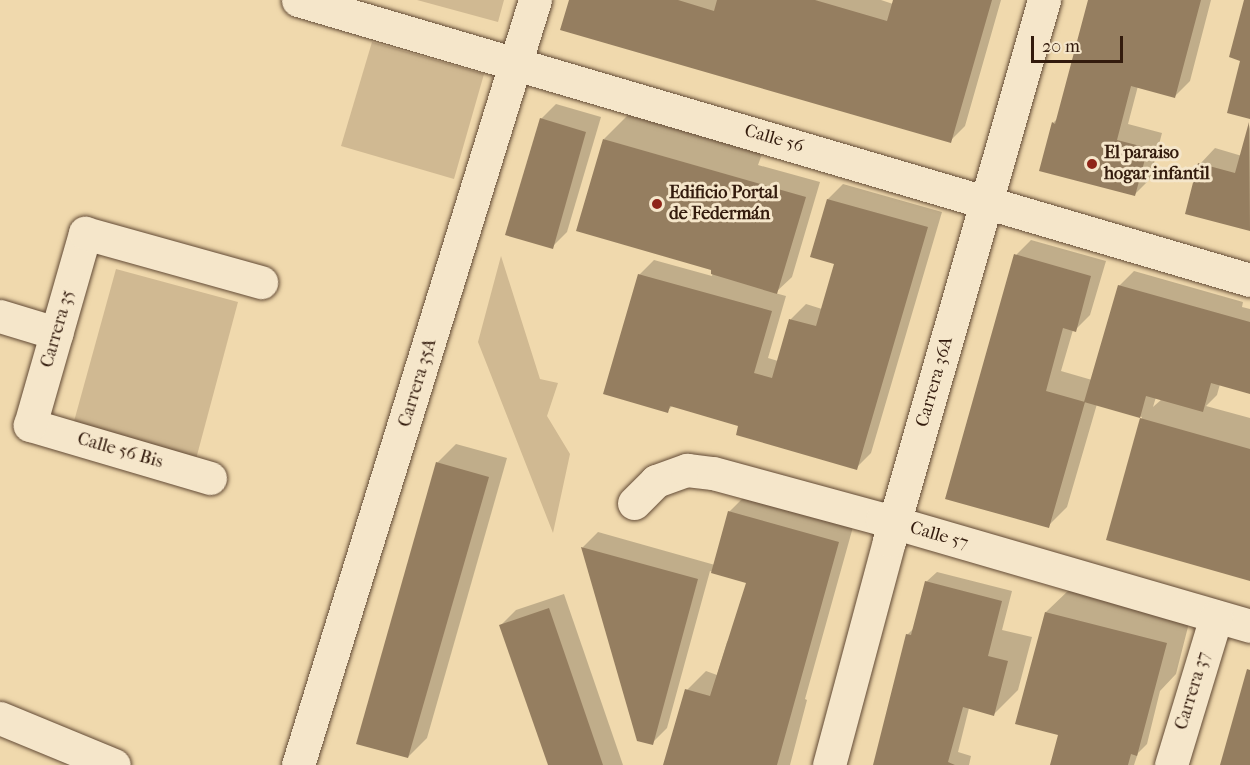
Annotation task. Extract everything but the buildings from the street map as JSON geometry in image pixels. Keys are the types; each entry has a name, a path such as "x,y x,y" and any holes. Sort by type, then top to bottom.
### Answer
{"street":[{"name":"Calle 56","path":"298,0 1250,280"},
{"name":"Carrera 35A","path":"298,765 535,0"},
{"name":"Carrera 36A","path":"829,765 894,523 1044,0"},
{"name":"Carrera 35","path":"30,425 85,233 261,282"},
{"path":"0,316 57,333"},
{"name":"Calle 56 Bis","path":"30,425 210,478"},
{"name":"Calle 57","path":"634,503 656,481 687,470 712,473 1250,626"},
{"name":"Carrera 37","path":"1171,765 1216,617"},
{"path":"0,718 114,765"}],"shaded area":[{"path":"417,0 504,0 498,22"},
{"path":"372,42 484,74 454,179 341,146"},
{"path":"501,256 540,379 558,383 547,416 570,454 553,533 478,342"},
{"path":"116,269 238,302 196,459 73,425"}],"place":[{"name":"El paraiso hogar infantil","path":"1092,164"},
{"name":"Edificio Portal de Federmán","path":"657,204"}]}
